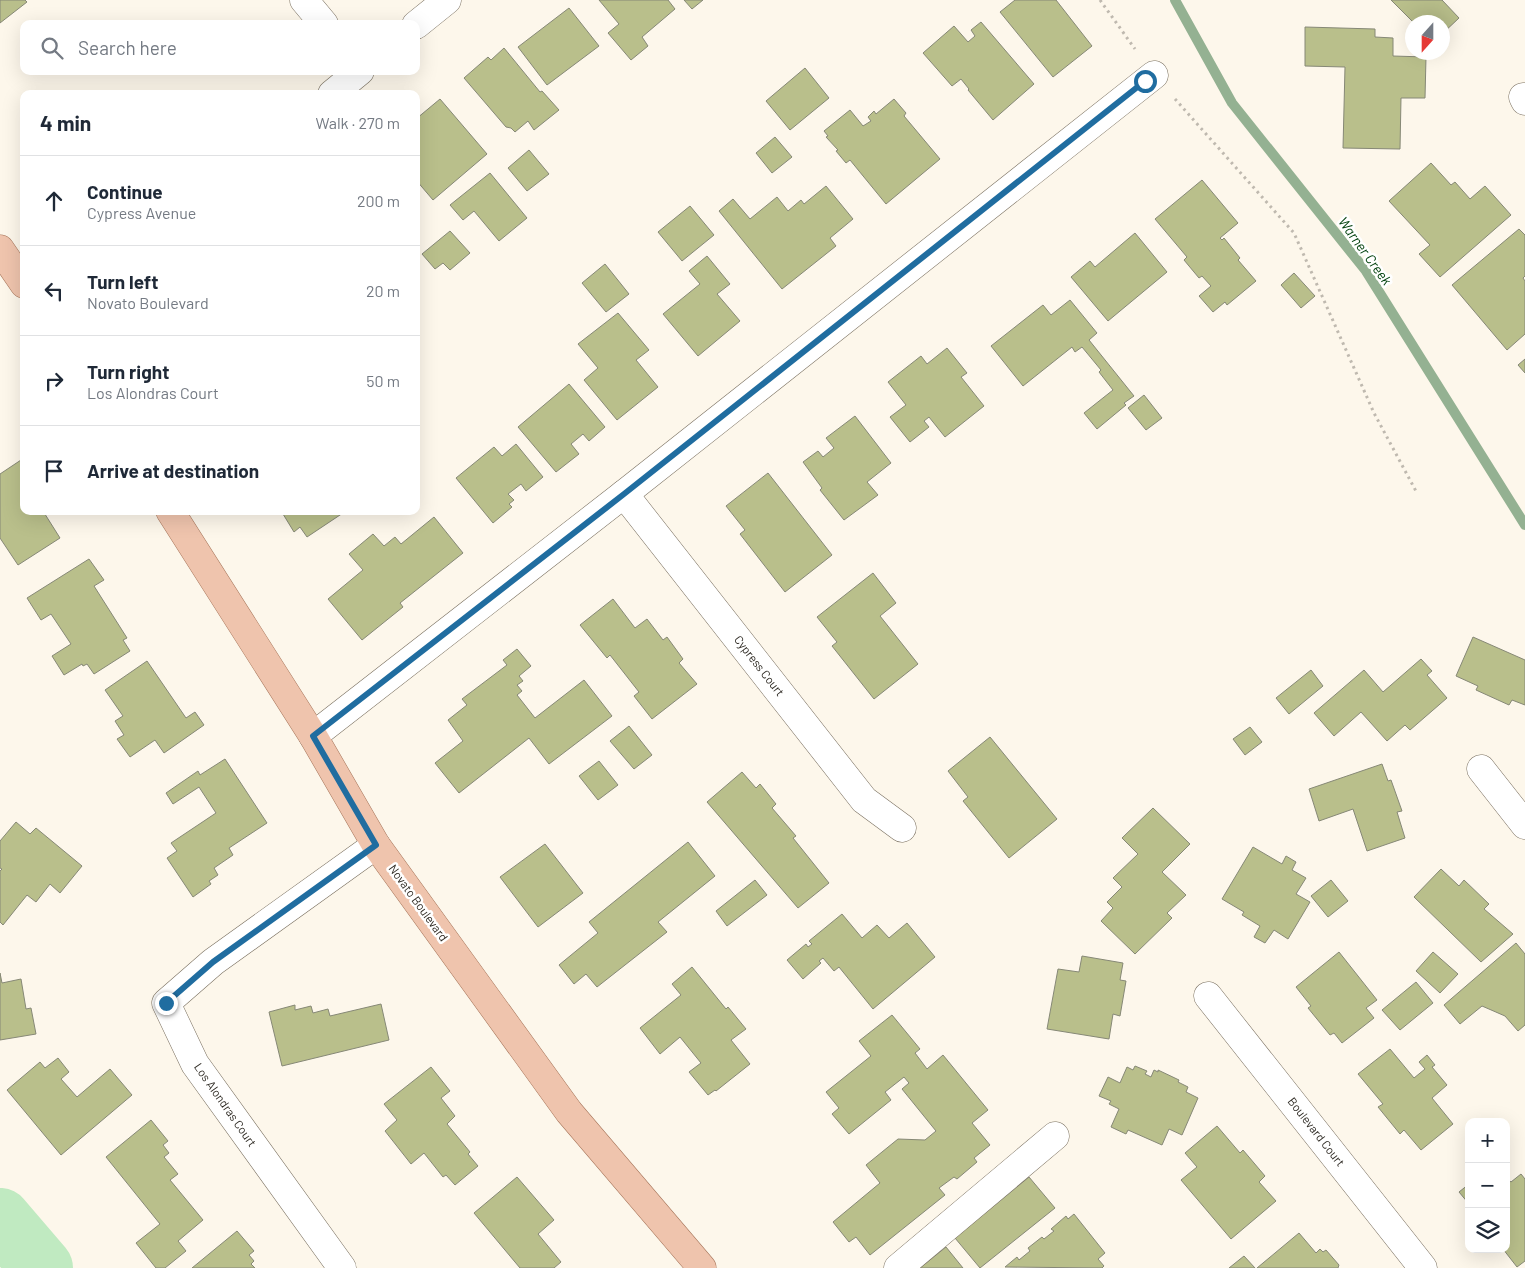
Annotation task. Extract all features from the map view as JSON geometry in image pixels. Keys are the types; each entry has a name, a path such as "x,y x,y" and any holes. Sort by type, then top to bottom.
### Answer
{"main road":[{"path":"0,248 20,278"},
{"name":"Novato Boulevard","path":"173,515 313,736 376,845 569,1112 702,1268"}],"street":[{"path":"304,0 321,20"},
{"path":"420,22 447,0"},
{"path":"337,90 355,75"},
{"path":"313,736 624,494 1154,75"},
{"name":"Cypress Court","path":"624,494 864,800 902,828"},
{"path":"1481,769 1525,825"},
{"name":"Los Alondras Court","path":"342,1268 195,1064 166,1003 213,962 376,845"},
{"name":"Boulevard Court","path":"1208,996 1423,1268"},
{"path":"898,1268 1055,1136"}],"path":[{"path":"1100,0 1154,75 1294,233 1374,413 1417,493"}],"building":[{"path":"0,0 25,0 27,2 0,23"},
{"path":"599,0 668,0 675,9 642,37 648,46 631,60 608,33 619,24"},
{"path":"684,0 703,0 692,9"},
{"path":"1015,0 1056,0 1092,46 1053,77 1000,12"},
{"path":"1391,0 1442,0 1459,18 1450,26 1450,15 1406,15"},
{"path":"569,8 599,46 547,85 518,47"},
{"path":"981,22 1034,84 993,120 961,79 952,86 923,53 954,26 968,42 975,36 971,30"},
{"path":"1305,27 1375,29 1375,37 1393,38 1393,56 1405,56 1405,60 1426,60 1425,98 1401,98 1400,149 1343,148 1345,67 1305,66"},
{"path":"504,48 540,92 542,91 559,110 534,130 528,121 515,132 511,128 506,127 464,78 488,57 491,60"},
{"path":"805,68 829,98 790,130 766,101"},
{"path":"440,99 487,154 433,200 420,185 420,116"},
{"path":"894,99 906,113 904,116 940,159 886,204 850,160 846,163 836,151 838,150 826,137 828,136 824,131 850,110 863,126 871,121 868,117 874,111 876,114"},
{"path":"775,137 792,157 772,173 756,153"},
{"path":"529,150 549,174 527,191 508,168"},
{"path":"1431,163 1451,185 1455,182 1470,199 1485,186 1511,215 1440,277 1419,254 1430,245 1389,201"},
{"path":"490,173 527,218 499,241 474,211 463,220 450,205"},
{"path":"1202,180 1238,223 1220,238 1222,240 1224,238 1240,258 1238,260 1256,281 1227,305 1225,302 1213,312 1199,296 1211,286 1202,276 1199,278 1184,260 1187,257 1155,219"},
{"path":"826,186 853,219 830,238 836,246 782,289 719,211 733,199 750,219 777,197 788,211 801,200 804,204"},
{"path":"690,206 714,235 682,261 658,232"},
{"path":"1519,229 1525,235 1525,276 1523,278 1525,281 1525,334 1507,350 1452,285"},
{"path":"450,231 470,253 450,270 443,263 435,269 422,254"},
{"path":"1135,233 1167,272 1108,321 1071,277 1090,261 1095,267"},
{"path":"707,256 730,284 717,294 740,321 698,356 663,314 700,284 689,271"},
{"path":"605,264 629,294 606,312 582,283"},
{"path":"1294,273 1315,296 1301,308 1281,285"},
{"path":"1070,300 1097,333 1089,340 1134,396 1097,429 1084,413 1113,390 1099,372 1101,370 1082,347 1075,352 1072,347 1023,386 991,346 1043,305 1051,315"},
{"path":"618,313 649,350 636,360 658,387 617,420 584,380 598,368 578,344"},
{"path":"947,348 967,373 961,377 984,406 945,437 929,417 924,421 929,427 910,442 890,417 906,405 888,382 921,356 927,364"},
{"path":"1525,359 1525,373 1518,365"},
{"path":"569,384 605,427 589,441 583,434 571,444 579,454 556,472 518,427"},
{"path":"1144,395 1162,418 1146,430 1128,408"},
{"path":"855,416 891,463 867,482 878,495 844,520 820,490 822,488 803,462 818,451 823,457 834,448 826,438"},
{"path":"516,444 543,477 526,491 521,484 508,494 514,500 509,504 512,507 493,523 456,478 494,447 502,456"},
{"path":"20,461 20,515 46,515 60,538 18,565 0,538 0,474"},
{"path":"768,473 832,555 785,592 740,534 745,530 726,506"},
{"path":"284,515 340,515 307,537 300,527 294,532"},
{"path":"434,517 463,553 400,603 403,607 362,640 328,599 363,570 349,554 373,534 384,546 395,537 401,544"},
{"path":"89,559 104,580 94,586 127,638 123,640 130,651 94,674 87,664 83,666 82,664 64,675 52,656 71,644 51,614 41,620 27,598"},
{"path":"873,573 896,603 880,616 918,664 874,699 832,646 837,642 817,617"},
{"path":"613,599 635,628 647,619 663,640 667,637 683,659 679,663 697,684 652,719 634,696 639,692 610,655 607,658 580,625"},
{"path":"1473,637 1525,660 1525,705 1512,700 1509,705 1476,690 1478,686 1456,676"},
{"path":"517,649 531,666 519,676 523,681 517,685 522,691 517,695 535,718 584,680 612,716 549,764 529,738 459,793 435,763 463,741 448,720 467,705 462,699 507,665 503,660"},
{"path":"1421,659 1432,671 1427,675 1447,698 1410,730 1405,725 1387,741 1361,712 1334,736 1314,713 1364,670 1383,692"},
{"path":"147,661 186,718 195,712 204,725 164,753 155,740 130,757 117,739 124,735 115,721 123,716 105,690"},
{"path":"1311,670 1323,686 1289,714 1276,698"},
{"path":"629,726 652,755 634,769 610,741"},
{"path":"1250,727 1262,742 1245,755 1233,739"},
{"path":"990,737 1057,819 1009,858 963,801 968,797 948,771"},
{"path":"225,759 267,823 229,848 233,855 214,868 218,875 209,881 211,884 193,897 167,858 177,851 171,843 216,813 199,787 173,804 166,793 198,771 200,775"},
{"path":"599,761 618,785 598,800 579,776"},
{"path":"1382,764 1388,781 1391,780 1402,811 1397,812 1405,838 1367,851 1353,809 1319,821 1309,789"},
{"path":"742,772 756,788 760,784 776,804 772,808 796,836 793,838 829,883 798,908 707,802"},
{"path":"1153,808 1190,844 1162,872 1186,895 1167,913 1172,918 1135,954 1101,921 1113,908 1107,902 1122,887 1113,878 1138,854 1122,838"},
{"path":"16,822 30,834 36,828 82,866 60,893 50,884 36,902 27,895 3,925 0,922 0,871 2,869 0,868 0,841"},
{"path":"688,842 715,876 658,922 667,932 597,987 586,974 574,984 559,965 598,933 589,922"},
{"path":"545,844 583,893 538,927 500,877"},
{"path":"1253,847 1282,864 1286,856 1296,862 1292,870 1306,878 1296,894 1310,902 1288,939 1274,930 1265,943 1254,937 1260,926 1242,915 1244,912 1222,899"},
{"path":"1441,869 1459,886 1464,880 1489,904 1484,909 1513,934 1481,962 1414,897"},
{"path":"755,880 767,895 727,926 716,911"},
{"path":"1331,880 1348,901 1328,917 1311,896"},
{"path":"842,914 862,938 877,925 889,938 907,923 935,957 873,1009 839,967 834,971 823,958 819,961 821,963 803,979 787,960 806,944 808,947 812,944 809,941"},
{"path":"1516,943 1525,954 1525,1025 1518,1031 1505,1016 1482,1006 1460,1024 1444,1005"},
{"path":"1339,952 1377,1000 1366,1008 1374,1018 1342,1043 1334,1033 1330,1035 1308,1008 1311,1006 1296,987"},
{"path":"1433,952 1458,974 1440,993 1416,971"},
{"path":"1082,956 1123,963 1120,980 1126,981 1120,1016 1113,1014 1109,1039 1047,1029 1058,969 1079,972"},
{"path":"692,967 726,1009 728,1007 746,1029 731,1040 750,1064 716,1091 708,1095 689,1072 701,1063 680,1037 660,1054 640,1028 681,995 672,984"},
{"path":"0,973 2,983 21,979 26,1009 31,1008 36,1034 0,1040"},
{"path":"1416,982 1433,1003 1400,1030 1382,1010"},
{"path":"381,1004 389,1040 282,1066 269,1012 295,1005 295,1010 311,1006 313,1013 328,1009 330,1016"},
{"path":"892,1015 920,1049 915,1053 927,1069 943,1055 988,1110 972,1123 990,1145 974,1158 977,1162 957,1179 954,1177 939,1188 945,1195 870,1255 856,1237 849,1242 833,1222 880,1183 866,1165 898,1139 925,1140 936,1131 902,1089 909,1083 904,1077 885,1092 891,1100 849,1134 832,1114 839,1108 826,1092 871,1056 859,1041"},
{"path":"1390,1049 1414,1078 1425,1069 1419,1062 1427,1055 1435,1065 1432,1067 1447,1085 1432,1098 1453,1124 1421,1150 1404,1130 1400,1134 1378,1107 1383,1104 1358,1074"},
{"path":"58,1058 69,1072 61,1079 77,1097 110,1069 132,1095 61,1155 7,1090 40,1062 45,1068"},
{"path":"1135,1066 1147,1071 1145,1074 1151,1077 1154,1070 1158,1072 1158,1070 1179,1080 1178,1082 1188,1087 1186,1092 1198,1098 1182,1135 1169,1129 1162,1145 1128,1130 1126,1134 1111,1127 1119,1109 1109,1104 1111,1101 1099,1096 1108,1077 1120,1083 1127,1067 1133,1070"},
{"path":"431,1067 450,1091 441,1098 455,1116 447,1124 470,1152 468,1154 478,1166 455,1185 446,1175 443,1177 424,1153 411,1164 385,1131 397,1120 384,1104"},
{"path":"151,1120 168,1141 163,1145 169,1153 164,1157 178,1174 170,1180 203,1220 178,1241 186,1251 165,1268 156,1268 136,1243 160,1224 106,1157"},
{"path":"1217,1126 1240,1153 1243,1150 1265,1176 1259,1182 1276,1201 1231,1239 1181,1180 1197,1167 1185,1153"},
{"path":"1521,1174 1525,1179 1525,1261 1517,1267 1506,1253 1510,1253 1511,1182"},
{"path":"517,1177 554,1220 538,1234 561,1262 554,1268 520,1268 474,1213"},
{"path":"1029,1177 1055,1208 980,1268 955,1238"},
{"path":"1465,1187 1465,1199 1459,1192"},
{"path":"1074,1214 1105,1253 1098,1259 1104,1266 1102,1268 1005,1267 1017,1257 1019,1260 1030,1251 1028,1248 1042,1237 1044,1239 1054,1231 1051,1229 1066,1216 1068,1219"},
{"path":"237,1231 254,1251 249,1255 254,1261 251,1264 255,1268 192,1268"},
{"path":"1299,1233 1316,1253 1320,1249 1323,1252 1326,1250 1339,1265 1338,1268 1257,1268"},
{"path":"946,1247 963,1268 920,1268"},
{"path":"1244,1256 1255,1268 1229,1268"}],"waterway":[{"name":"Warner Creek","path":"1175,0 1232,103 1366,271 1525,525"},
{"path":"0,1219 42,1268"}],"route":[{"path":"166,1003 213,962 376,845 313,736 624,494 1145,81"}]}
